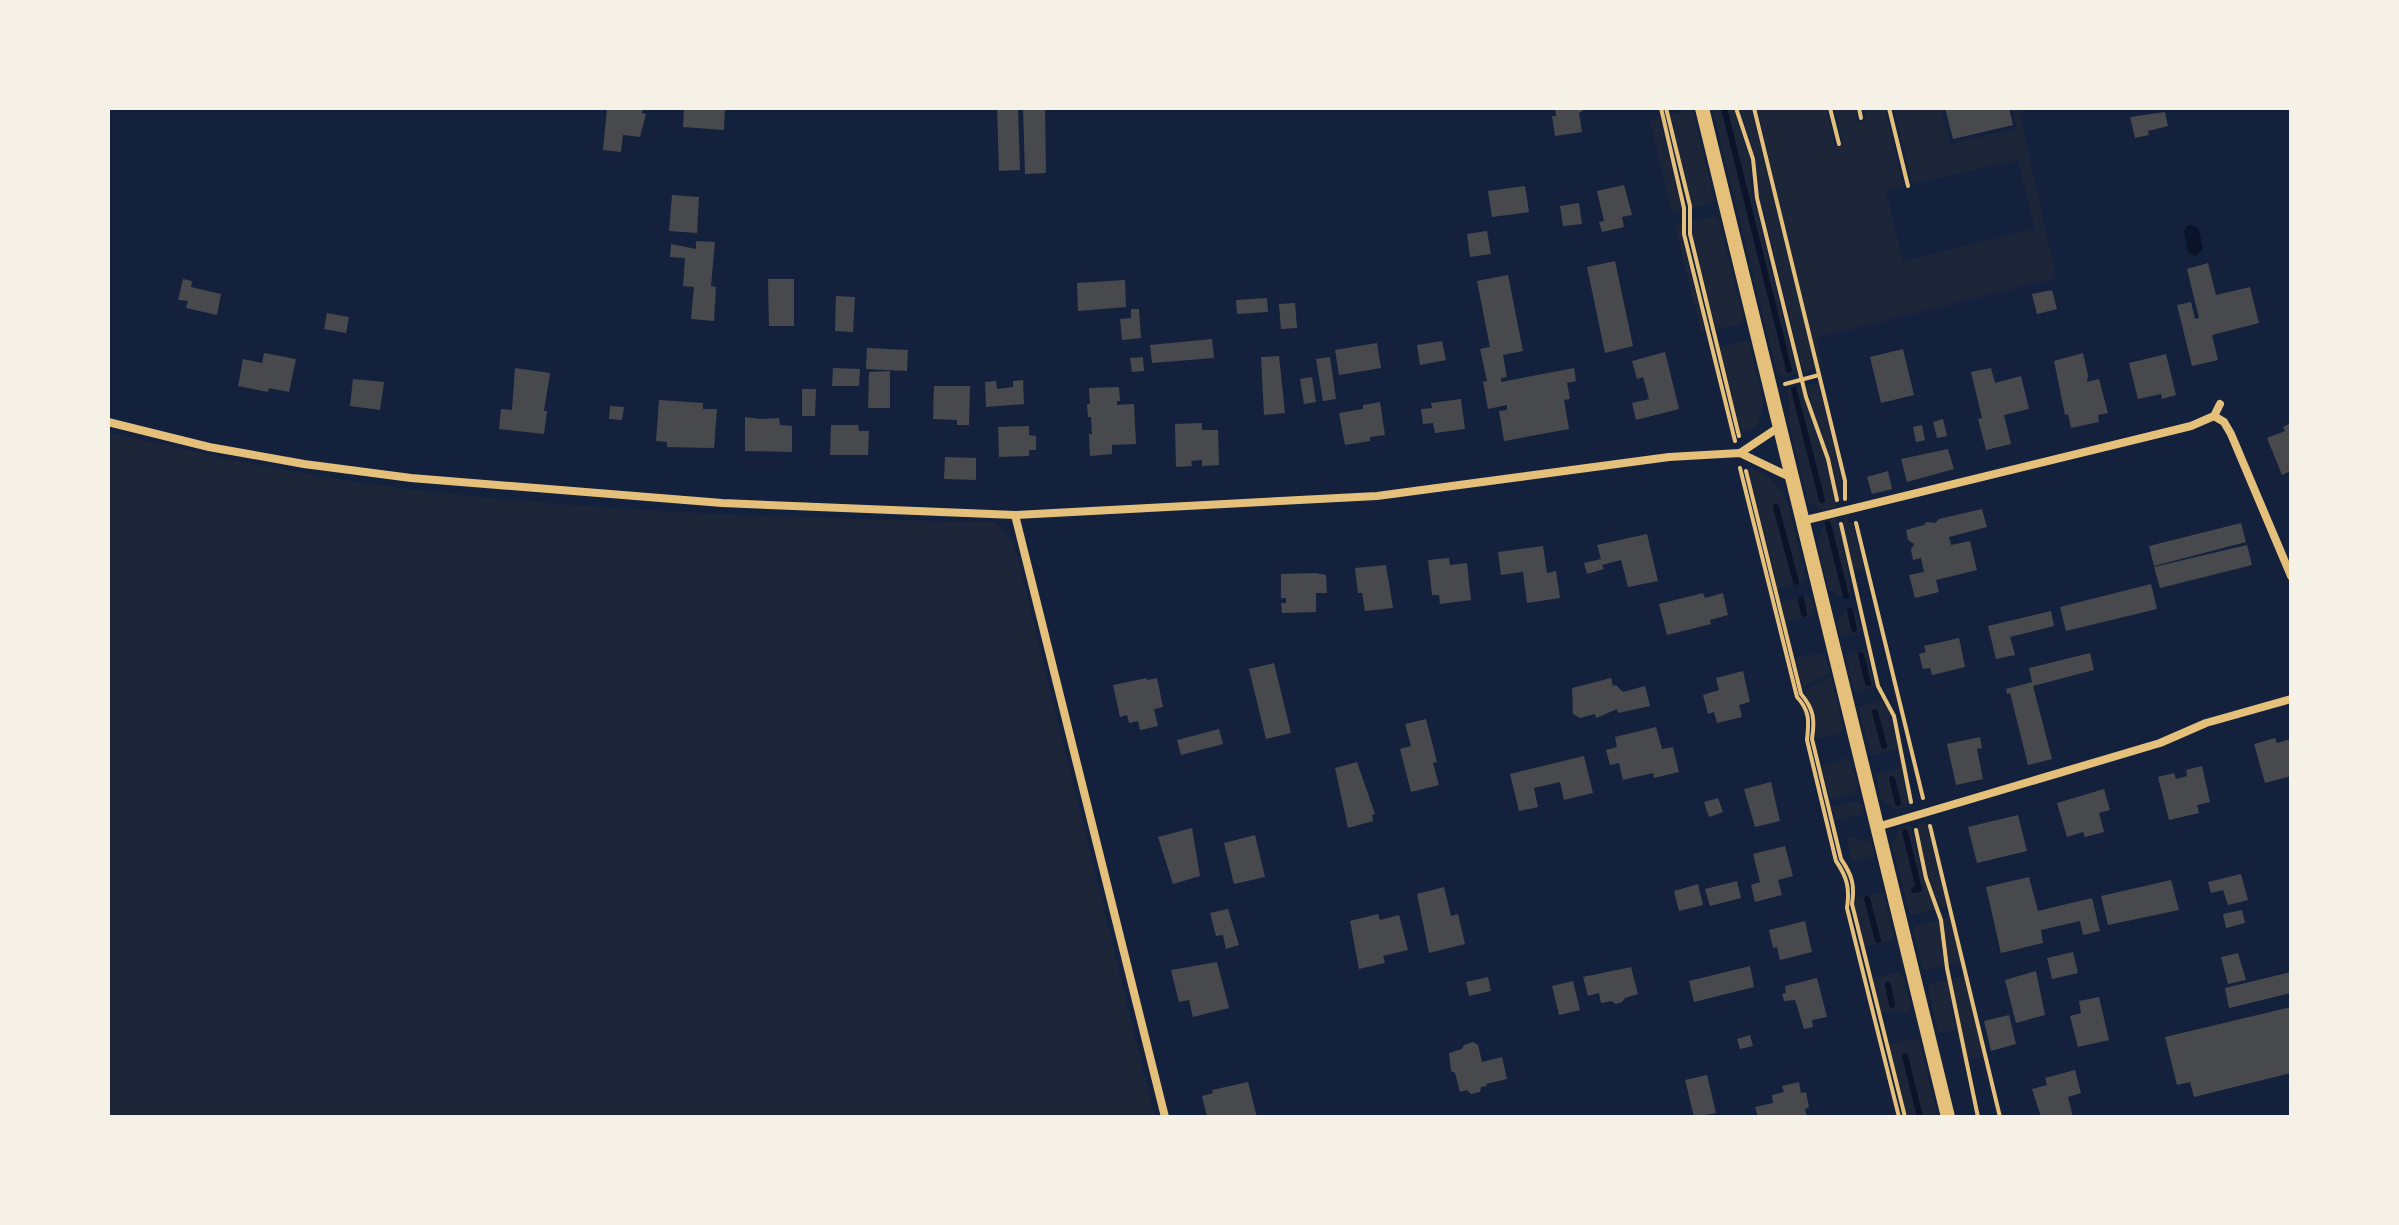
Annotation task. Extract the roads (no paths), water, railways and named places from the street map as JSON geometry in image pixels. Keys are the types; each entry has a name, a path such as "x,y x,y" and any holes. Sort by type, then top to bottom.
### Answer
{"street":[{"path":"1702,108 1948,1117"},
{"path":"1802,521 2191,426 2214,416 2220,404"},
{"path":"2214,416 2224,422 2237,446 2291,576"},
{"path":"108,422 209,447 411,478 722,503 1015,515 1377,496 1669,457 1740,453 1792,478"},
{"path":"1740,453 1779,427"},
{"path":"1015,515 1165,1117"},
{"path":"1877,827 2160,743 2206,723 2291,699"}],"waterway":[{"path":"1724,108 1789,370"},
{"path":"1794,390 1822,500"},
{"path":"1776,507 1796,582"},
{"path":"1828,524 1846,596"},
{"path":"1801,599 1804,614"},
{"path":"1850,611 1854,629"},
{"path":"1861,655 1868,683"},
{"path":"1875,712 1884,746"},
{"path":"1892,779 1898,803"},
{"path":"1905,832 1919,889 1914,890"},
{"path":"1867,899 1878,940"},
{"path":"1888,985 1892,1005"},
{"path":"1905,1056 1920,1117"}]}
